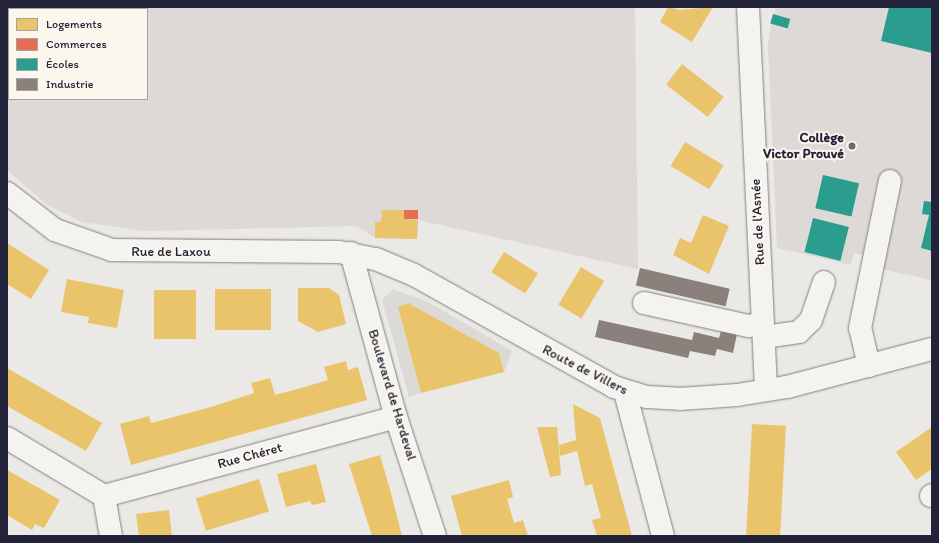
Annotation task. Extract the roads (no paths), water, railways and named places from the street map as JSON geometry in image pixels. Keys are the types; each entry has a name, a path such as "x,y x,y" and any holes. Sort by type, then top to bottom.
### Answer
{"street":[{"name":"Rue de l'Asnée","path":"748,7 766,389"},
{"path":"869,366 860,328 890,181"},
{"name":"Rue de Laxou","path":"7,193 56,230 112,250 351,253"},
{"name":"Route de Villers","path":"351,253 414,275 625,392 680,399 766,389 869,366 932,349"},
{"name":"Boulevard de Hardeval","path":"351,253 396,417 435,536"},
{"path":"644,303 763,330 798,332 811,320 824,282"},
{"path":"625,392 663,536"},
{"name":"Rue Chéret","path":"104,496 396,417"},
{"path":"7,438 104,496 111,536"}],"place":[{"name":"Collège Victor Prouvé","path":"852,146"}]}
